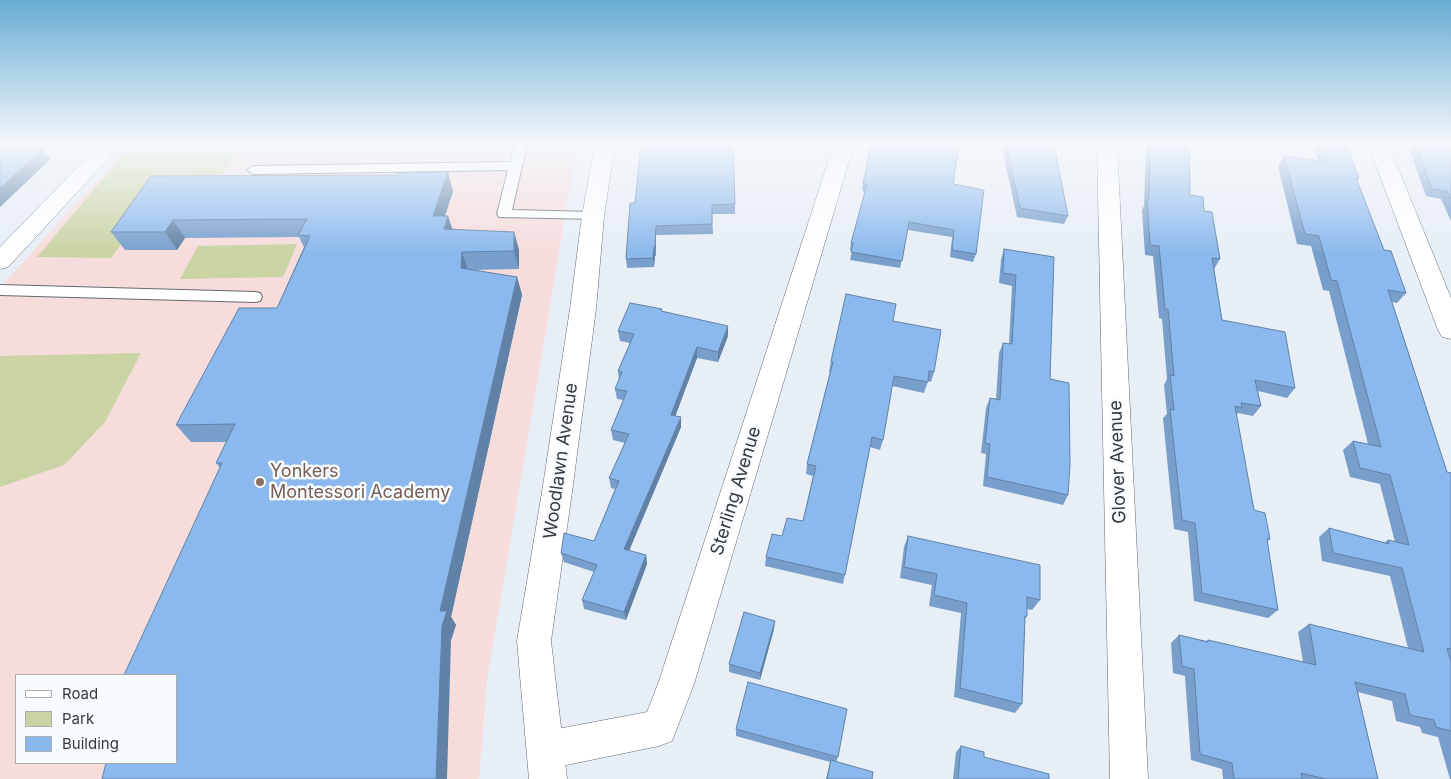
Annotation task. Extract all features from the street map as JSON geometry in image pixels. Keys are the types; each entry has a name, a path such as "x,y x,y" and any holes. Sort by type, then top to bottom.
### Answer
{"street":[{"path":"0,261 77,180"},
{"name":"Woodlawn Avenue","path":"548,779 534,641 558,492 599,180"},
{"name":"Sterling Avenue","path":"546,750 659,728 676,684 833,180"},
{"name":"Glover Avenue","path":"1108,180 1129,779"},
{"path":"1392,180 1451,330"}],"lane":[{"path":"512,180 504,214 593,216"},
{"path":"0,290 254,297"}],"shaded area":[{"name":"Yonkers Montessori Academy","path":"96,180 571,180 487,679 479,779 0,779 0,288"}],"green space":[{"path":"102,180 218,180 210,193 158,193 111,258 37,257"},
{"path":"297,244 283,277 180,279 198,246"},
{"path":"141,353 105,422 64,465 0,487 0,356"}],"building":[{"path":"0,180 8,180 0,188"},
{"path":"148,180 445,180 433,216 448,216 444,229 514,232 514,251 462,252 461,268 517,277 440,611 447,611 442,626 436,779 102,779 106,764 178,764 178,674 124,674 222,463 216,463 235,424 176,425 239,308 277,308 310,236 298,235 307,219 173,220 165,232 111,232"},
{"path":"637,180 734,180 735,204 712,205 712,224 656,226 653,258 626,259 630,203 635,203"},
{"path":"864,180 954,180 953,184 984,190 976,254 952,250 954,230 909,222 902,261 851,252 853,243 851,243 867,184 863,184"},
{"path":"1014,180 1061,180 1068,216 1020,208"},
{"path":"1149,180 1190,180 1190,195 1203,197 1204,211 1212,212 1220,259 1212,258 1222,320 1285,332 1295,388 1255,380 1261,406 1241,403 1242,408 1235,406 1254,510 1265,513 1270,539 1267,539 1278,610 1202,593 1195,523 1182,520 1170,409 1174,410 1170,375 1174,376 1168,309 1165,309 1159,246 1150,245 1147,200 1149,200"},
{"path":"1291,180 1357,180 1384,250 1391,251 1406,293 1388,290 1447,472 1451,473 1451,649 1447,648 1451,662 1451,731 1436,727 1434,720 1410,715 1405,694 1355,682 1378,779 1326,779 1301,773 1302,779 1234,779 1232,763 1200,754 1194,669 1182,666 1179,635 1316,665 1309,624 1424,652 1402,568 1333,553 1329,528 1389,544 1388,540 1409,545 1390,475 1360,468 1353,441 1381,447 1337,281 1331,280 1319,236 1305,234"},
{"path":"1429,180 1451,180 1451,199 1447,191 1432,189"},
{"path":"1004,249 1054,257 1050,379 1069,383 1070,465 1068,495 987,477 990,444 985,443 990,398 1000,400 1003,343 1012,344 1016,275 1003,273"},
{"path":"846,294 896,304 893,321 941,330 934,372 929,371 928,382 894,376 883,440 872,437 845,575 766,557 772,534 782,536 787,518 803,521 816,466 807,464 833,362 831,361"},
{"path":"630,303 728,326 718,352 697,347 671,415 681,417 624,549 646,555 624,612 582,600 597,565 561,553 564,533 594,541 619,481 609,478 629,434 611,430 627,391 615,389 622,372 618,371 634,334 618,331"},
{"path":"908,536 1040,565 1040,600 1027,597 1022,704 960,688 967,603 934,595 937,574 904,567"},
{"path":"744,612 775,621 760,673 729,664"},
{"path":"748,682 847,709 838,757 736,729"},
{"path":"961,746 984,752 984,757 1049,774 1049,779 958,779"},
{"path":"831,760 873,772 872,779 827,779"}],"place":[{"name":"Yonkers Montessori Academy","path":"260,482"}]}
